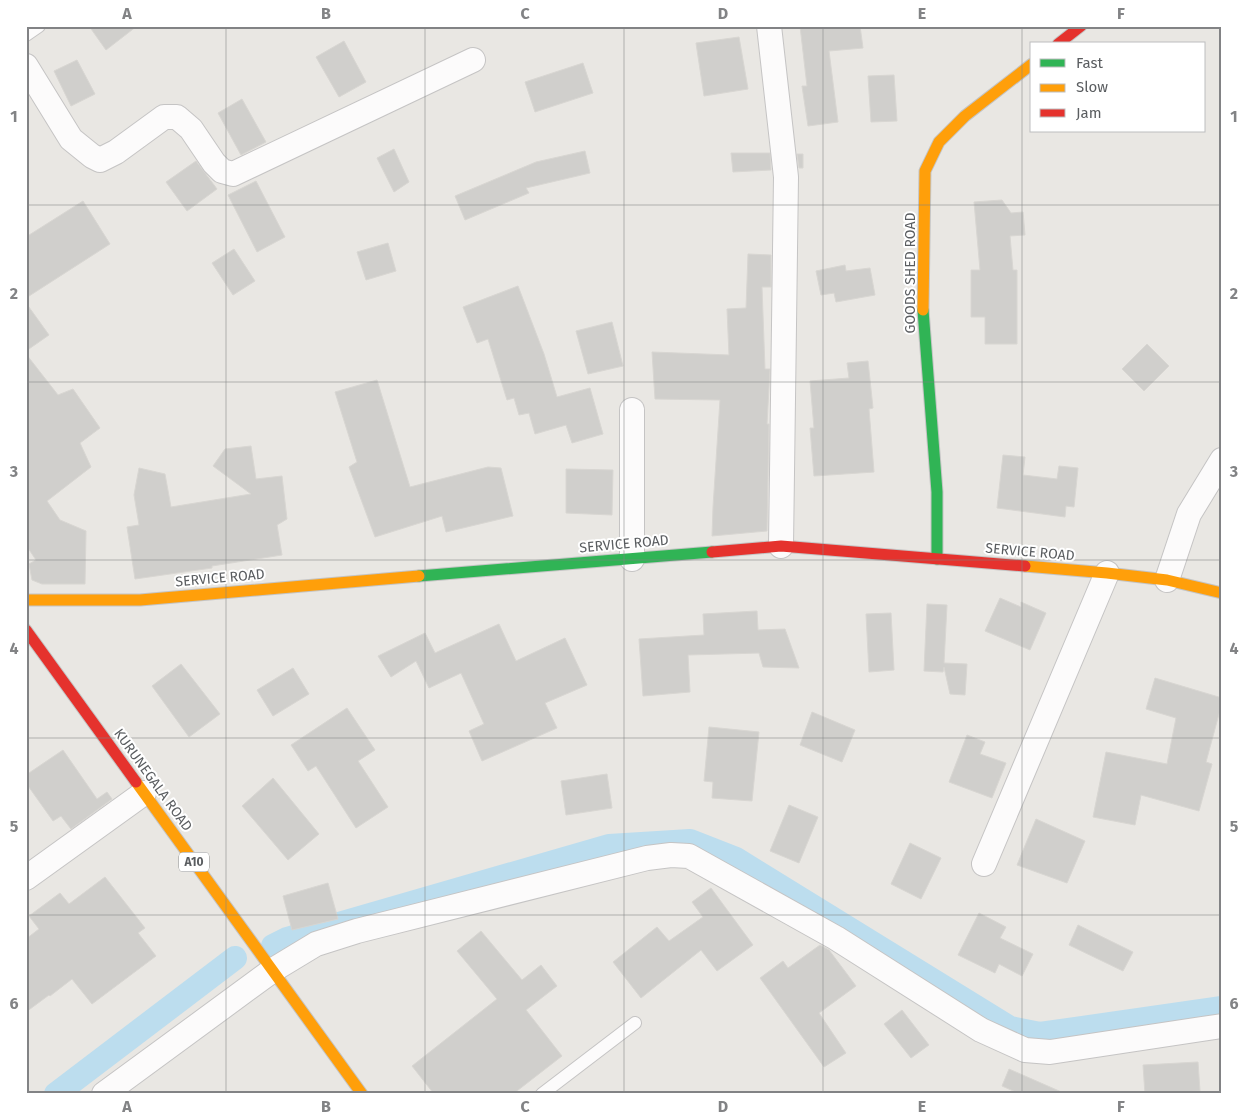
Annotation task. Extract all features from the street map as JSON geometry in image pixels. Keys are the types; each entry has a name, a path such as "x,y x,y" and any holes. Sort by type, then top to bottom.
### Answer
{"main road":[{"path":"1061,42 1081,26"},
{"name":"GOODS SHED ROAD","path":"936,559 937,492 922,304 925,171 939,142 965,116 1030,66"},
{"name":"SERVICE ROAD","path":"26,600 140,600 780,546 1107,573 1167,580 1222,593"},
{"name":"KURUNEGALA ROAD","path":"26,630 362,1094"}],"street":[{"path":"769,26 786,177 780,546"},
{"path":"26,66 71,139 92,156 100,160 116,152 164,117 177,118 191,129 214,163 222,171 233,174 473,60"},
{"path":"632,410 632,559"},
{"path":"1167,580 1189,514 1222,460"},
{"path":"984,864 1107,573"},
{"path":"26,878 144,793"},
{"path":"104,1094 273,970 316,944 357,931 647,858 671,855 689,856 836,938 981,1030 1025,1050 1050,1052 1222,1026"}],"lane":[{"path":"26,35 39,26"},
{"path":"542,1094 635,1023"}],"building":[{"path":"89,26 137,26 106,50"},
{"path":"800,26 860,26 863,48 829,51 838,122 808,126 802,86 807,86"},
{"path":"739,37 748,89 704,96 696,43"},
{"path":"344,41 366,82 339,97 316,57"},
{"path":"77,60 95,94 71,106 54,71"},
{"path":"583,63 593,93 535,112 525,82"},
{"path":"894,75 897,121 871,122 868,76"},
{"path":"242,99 266,142 241,155 218,113"},
{"path":"394,149 409,182 394,192 377,158"},
{"path":"585,151 590,173 526,188 529,193 465,220 455,196 536,162"},
{"path":"731,153 770,153 771,170 733,172"},
{"path":"797,154 803,154 803,168 799,168"},
{"path":"196,161 217,189 187,211 166,182"},
{"path":"256,181 285,237 257,252 228,195"},
{"path":"1002,200 1011,213 1023,212 1025,235 1010,236 1013,270 1017,270 1017,344 985,344 985,317 971,317 971,270 980,270 974,202"},
{"path":"83,201 110,244 26,298 26,237"},
{"path":"388,243 396,271 366,280 357,252"},
{"path":"234,249 255,281 233,295 212,263"},
{"path":"748,254 771,255 771,287 762,287 765,369 770,369 767,424 769,424 767,531 712,536 720,400 655,399 652,352 729,355 727,309 746,308"},
{"path":"845,265 846,271 870,268 875,295 836,302 834,293 821,295 816,271"},
{"path":"518,286 544,354 557,397 590,388 603,434 572,443 566,425 535,434 529,413 519,415 514,398 507,400 488,339 477,343 463,307"},
{"path":"26,303 49,335 26,351"},
{"path":"612,322 623,366 588,374 576,331"},
{"path":"1147,344 1169,366 1144,391 1122,369"},
{"path":"26,354 58,395 73,389 100,428 80,443 91,467 47,501 60,520 86,531 85,584 42,584 32,580 29,564 36,560 26,545"},
{"path":"868,361 873,408 869,409 874,472 814,476 810,428 814,428 810,381 849,378 847,363"},
{"path":"377,380 410,487 488,467 501,468 513,516 446,532 442,516 375,537 349,467 357,462 335,392"},
{"path":"251,446 256,479 282,476 287,519 277,525 282,555 212,566 212,568 135,579 127,527 139,525 134,495 139,468 165,474 171,507 251,494 213,466 225,449"},
{"path":"1003,455 1025,457 1023,475 1057,479 1059,466 1078,468 1074,507 1066,506 1065,517 997,508"},
{"path":"566,469 613,470 612,515 566,513"},
{"path":"1000,598 1021,607 1021,602 1046,613 1030,650 985,631"},
{"path":"927,604 947,605 944,663 967,664 965,695 950,694 944,667 943,672 924,671"},
{"path":"757,611 758,630 785,629 799,668 763,667 759,653 688,655 690,692 643,696 639,639 704,635 703,614"},
{"path":"891,613 894,670 869,672 866,614"},
{"path":"499,624 516,661 565,638 587,685 545,703 557,728 482,761 469,731 484,724 461,673 429,688 416,661 391,677 378,656 425,633 435,653"},
{"path":"181,664 220,714 189,737 152,686"},
{"path":"293,668 309,694 273,716 257,690"},
{"path":"1155,678 1222,698 1206,762 1212,764 1199,811 1141,795 1135,825 1093,817 1106,752 1167,764 1176,718 1146,709"},
{"path":"347,708 375,750 358,761 388,807 356,828 316,766 308,771 291,745"},
{"path":"812,712 855,730 842,762 800,745"},
{"path":"709,727 759,732 752,801 712,798 713,782 704,781"},
{"path":"967,735 985,742 980,754 1006,763 992,798 949,782"},
{"path":"63,750 97,799 107,792 112,799 71,829 61,816 53,821 26,783 26,775"},
{"path":"607,774 612,808 566,815 561,781"},
{"path":"273,778 319,834 288,860 242,806"},
{"path":"789,805 818,817 799,863 770,851"},
{"path":"1036,819 1085,841 1067,883 1017,865"},
{"path":"910,843 941,858 921,899 891,884"},
{"path":"105,877 145,928 138,933 156,956 92,1004 72,979 26,1012 26,939 39,929 29,916 60,893 69,904"},
{"path":"328,883 338,919 292,930 283,896"},
{"path":"711,888 753,945 717,971 701,950 641,998 613,962 657,927 669,941 703,917 692,902"},
{"path":"979,913 1006,927 1000,938 1033,954 1022,976 999,964 995,973 958,955"},
{"path":"1078,925 1133,952 1123,971 1069,945"},
{"path":"481,931 522,980 541,965 557,986 526,1010 562,1056 513,1094 434,1094 412,1066 497,999 457,951"},
{"path":"820,945 829,950 856,986 819,1013 846,1053 824,1067 760,978 783,961 788,968"},
{"path":"902,1010 929,1045 911,1058 884,1024"},
{"path":"1198,1062 1200,1091 1179,1092 1179,1094 1145,1094 1143,1065"},
{"path":"1009,1069 1066,1094 1020,1094 1002,1086"}],"waterway":[{"path":"273,946 287,939 609,846 690,841 736,859 1010,1028 1040,1034 1222,1008"},
{"path":"56,1094 235,958"}],"traffic: fast":[{"path":"923,310 937,492 937,559"},
{"path":"419,576 712,552"}],"traffic: slow":[{"path":"923,310 925,171 939,142 965,116 1030,66"},
{"path":"1025,566 1167,580 1222,593"},
{"path":"26,600 140,600 419,576"},
{"path":"136,782 362,1094"}],"traffic: jam":[{"path":"1061,42 1081,26"},
{"path":"712,552 781,546 1025,566"},
{"path":"26,630 136,782"}]}
